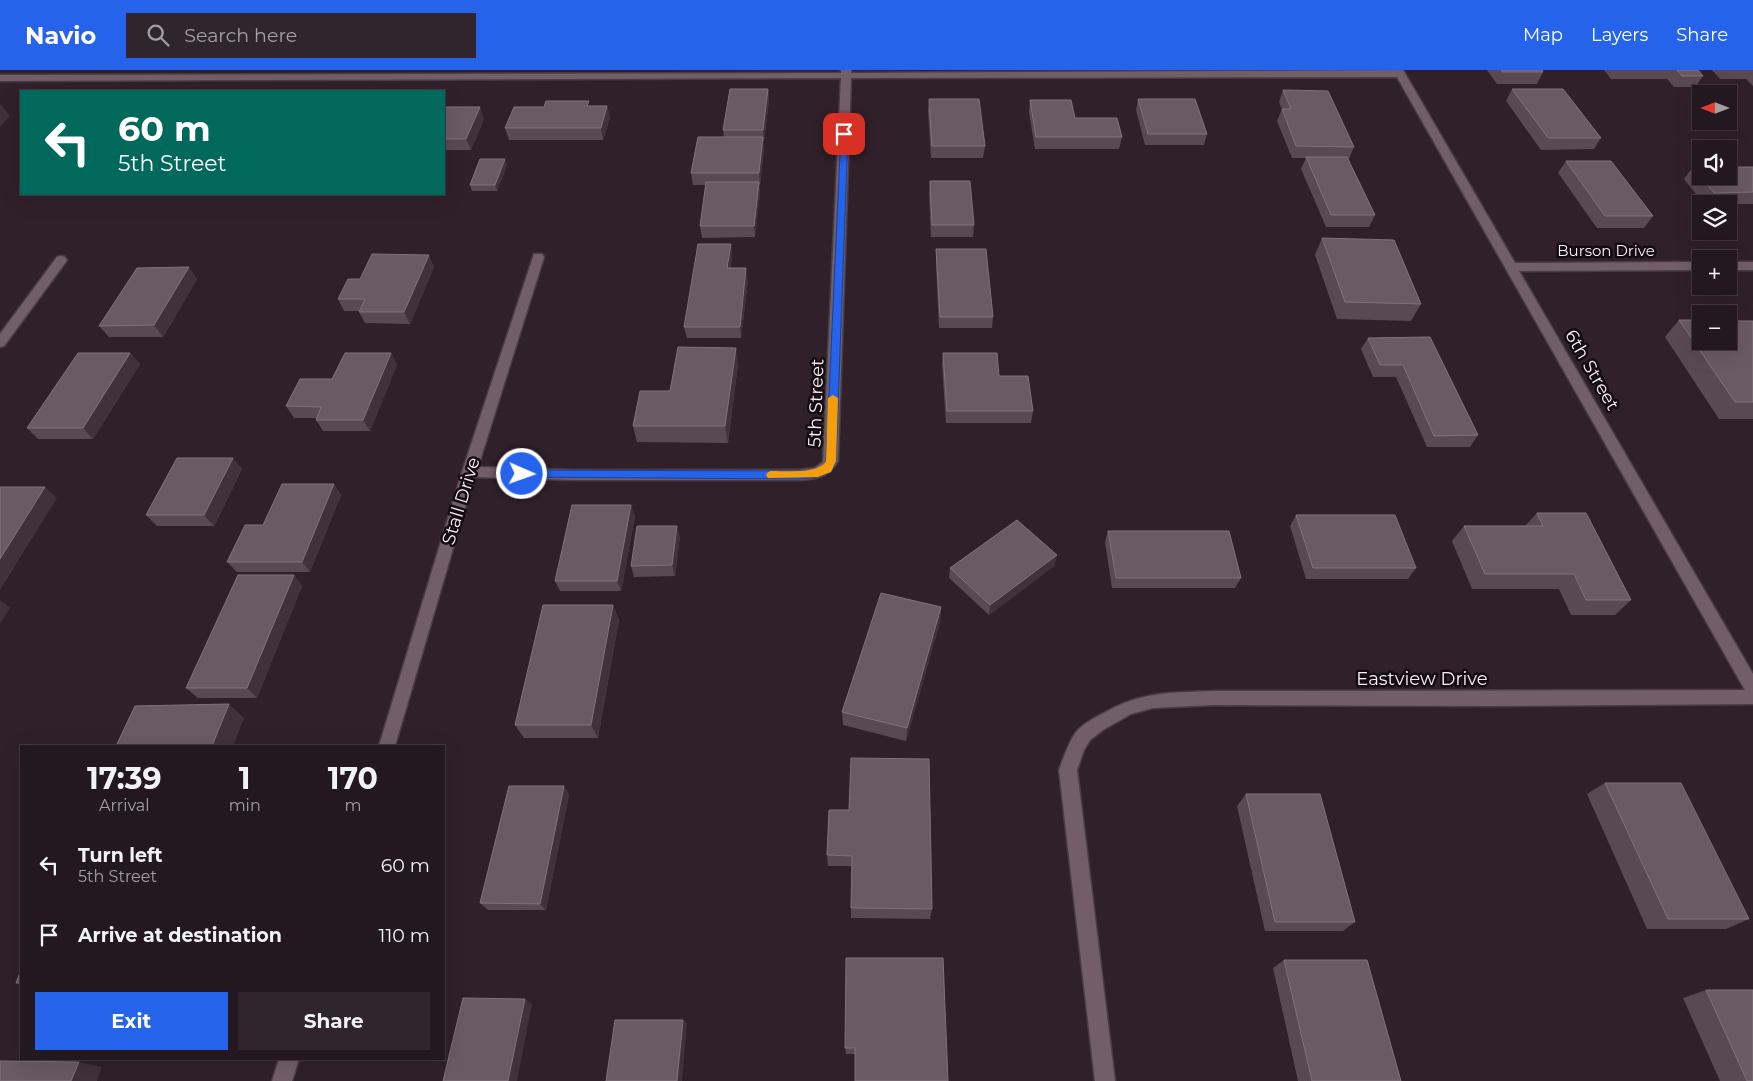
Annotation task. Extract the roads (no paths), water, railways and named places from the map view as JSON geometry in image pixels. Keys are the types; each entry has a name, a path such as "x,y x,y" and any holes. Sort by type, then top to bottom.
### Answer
{"street":[{"path":"0,78 314,74 1399,72"},
{"name":"6th Street","path":"1399,72 1753,689"},
{"name":"5th Street","path":"469,472 574,475 799,475 818,473 827,469 831,461 846,73"},
{"name":"Stall Drive","path":"387,745 469,472 538,257"},
{"path":"0,343 61,260"},
{"name":"Burson Drive","path":"1511,267 1692,266"},
{"path":"1737,266 1753,266"},
{"name":"Eastview Drive","path":"1105,1081 1068,770 1077,746 1084,735 1097,725 1127,708 1153,701 1205,698 1753,697"},
{"path":"282,1081 289,1060"}]}
